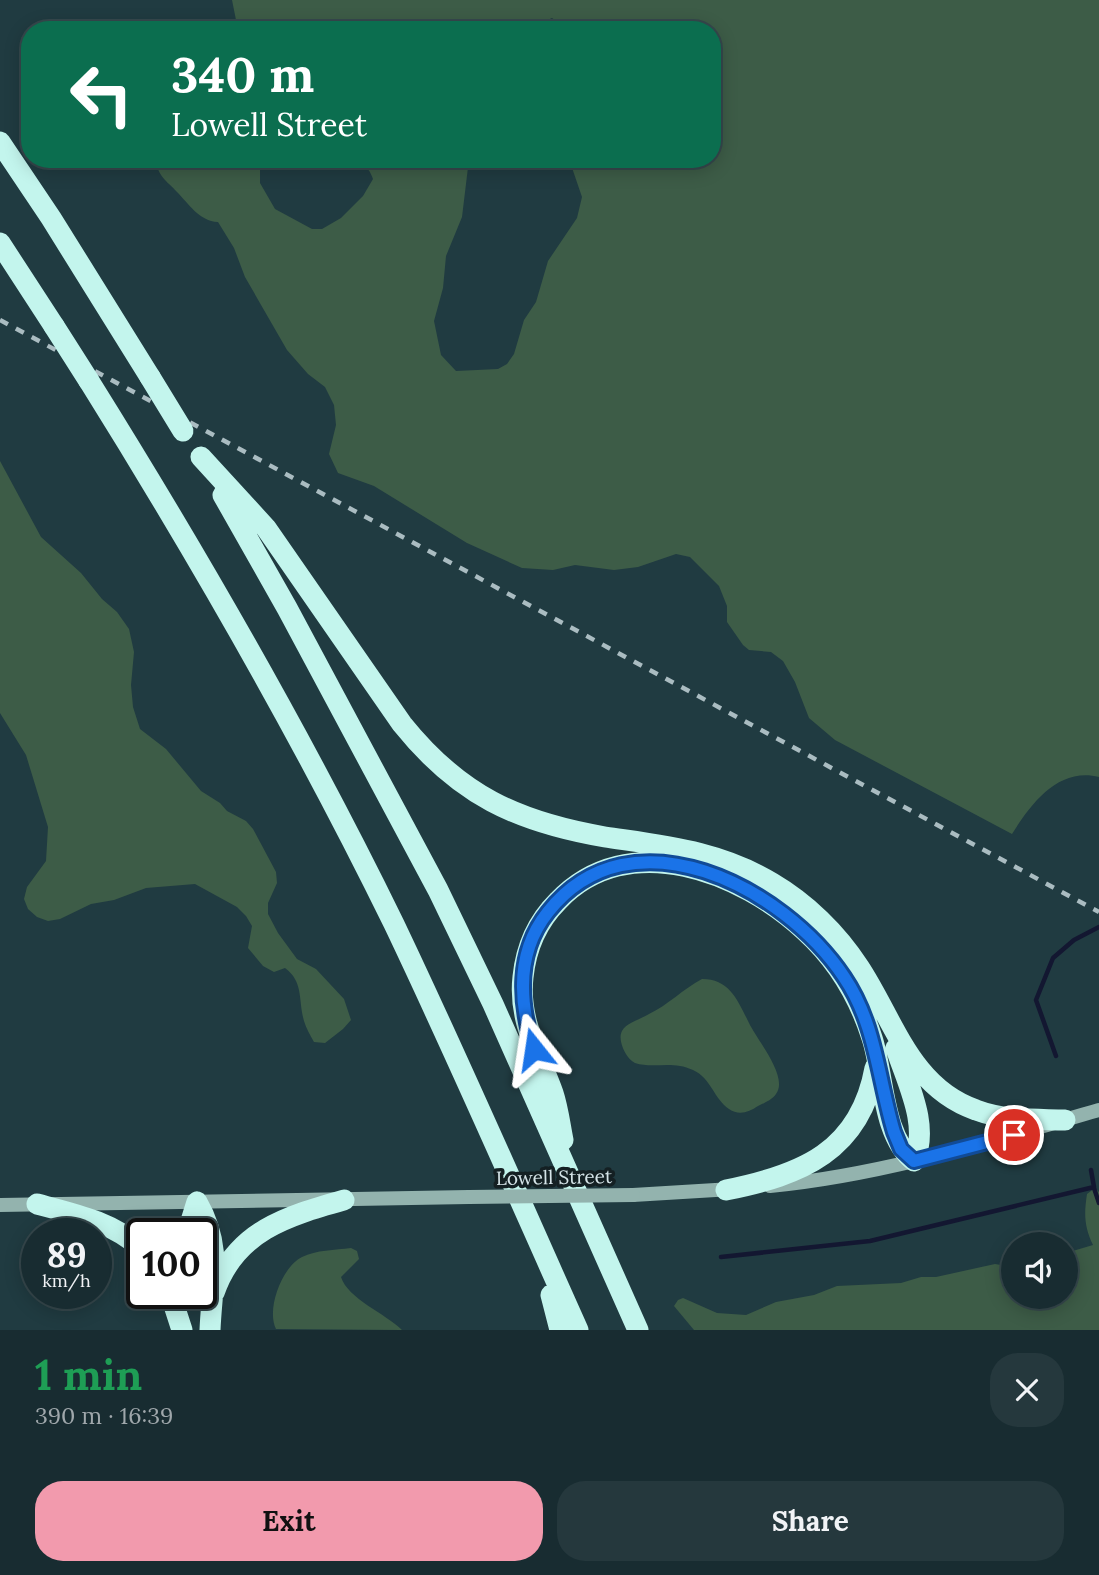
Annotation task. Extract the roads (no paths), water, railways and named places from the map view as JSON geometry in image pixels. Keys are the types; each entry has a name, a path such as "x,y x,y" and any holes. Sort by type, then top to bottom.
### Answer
{"highway":[{"path":"0,142 51,218 201,457 287,608 438,890 493,1004 638,1330"},
{"path":"0,243 89,381 205,573 303,748 453,1048 578,1330"},
{"path":"201,457 266,528 402,724 425,751 450,774 491,802 532,820 563,829 701,852 770,882 795,899 836,937 859,966 914,1064 927,1080 947,1096 977,1111 1003,1117 1065,1120"},
{"path":"572,1183 554,1095 526,1023 523,977 529,946 546,915 571,888 603,871 640,863 674,864 705,872 757,894 805,931 836,966 859,1003 876,1052 894,1132 901,1149 914,1161 921,1144 918,1120 885,1013"},
{"path":"726,1190 784,1176 818,1159 841,1142 859,1116 871,1091 876,1052"},
{"path":"217,1285 232,1258 261,1230 299,1213 344,1200"},
{"path":"192,1218 197,1202"},
{"path":"197,1202 204,1218"},
{"path":"37,1204 92,1219 111,1227 126,1238"},
{"path":"536,1236 560,1330"},
{"path":"176,1309 183,1330"},
{"path":"188,1309 190,1330"},
{"path":"210,1330 212,1309"}],"main road":[{"name":"Lowell Street","path":"0,1206 633,1195 726,1190 838,1177 914,1161 1099,1110"}],"waterway":[{"path":"1056,1056 1036,1000 1053,958 1074,940 1099,927"},
{"path":"721,1257 870,1241 1094,1187 1091,1170"},
{"path":"1094,1188 1099,1203"}],"railway":[{"path":"0,320 1099,912"}]}
